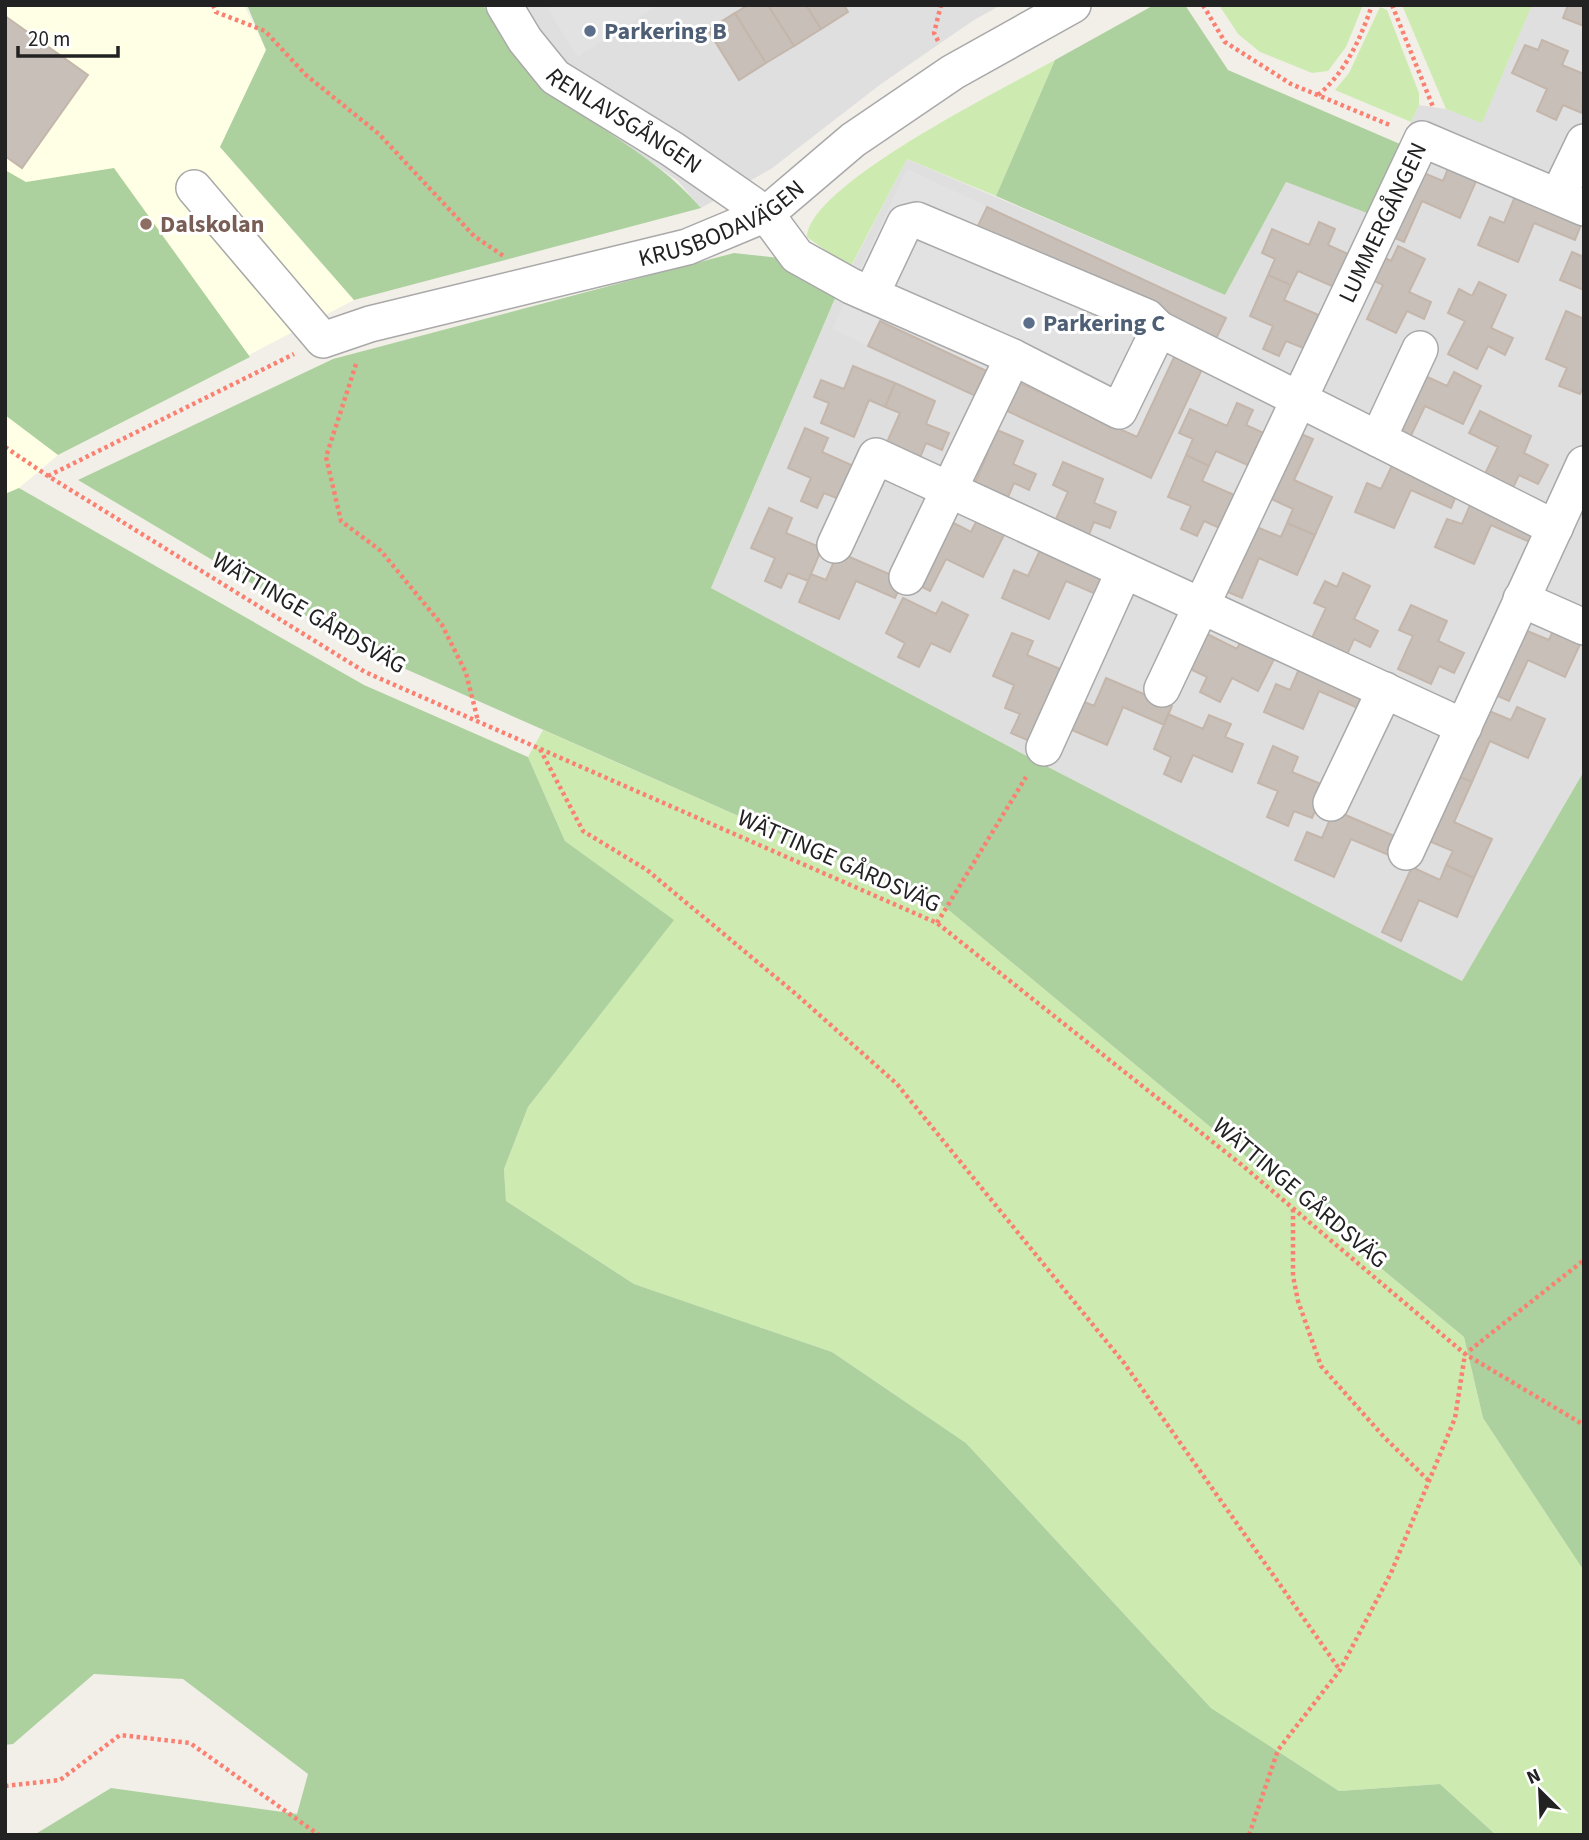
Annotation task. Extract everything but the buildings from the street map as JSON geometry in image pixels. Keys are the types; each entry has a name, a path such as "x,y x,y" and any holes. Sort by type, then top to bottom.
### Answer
{"street":[{"name":"RENLAVSGÅNGEN","path":"503,5 525,40 555,78 672,149 766,214"},
{"name":"KRUSBODAVÄGEN","path":"323,340 370,324 687,247 766,214 853,140 953,72 1073,5"},
{"name":"LUMMERGÅNGEN","path":"1162,689 1422,139 1571,202 1584,142"},
{"path":"194,188 323,340"},
{"path":"766,214 797,256 872,295 1013,356 1119,411 1159,329"},
{"path":"872,295 905,223 917,220 1147,317 1159,329 1209,351 1299,400 1555,528"},
{"path":"1378,439 1420,349"},
{"path":"907,577 1013,356"},
{"path":"835,545 876,456 1464,727"},
{"path":"1406,852 1584,464"},
{"path":"1044,748 1124,571"},
{"path":"1521,599 1584,627"},
{"path":"1331,803 1385,690"}],"path":[{"path":"213,5 216,12 265,31 306,75 379,134 474,236 542,282"},
{"path":"1203,5 1225,42 1291,84 1422,139 1434,111 1392,5"},
{"path":"1317,95 1335,81 1343,69 1372,5"},
{"path":"370,324 326,457 341,521 381,551 442,625 466,673 478,721"},
{"path":"48,476 323,340"},
{"name":"WÄTTINGE GÅRDSVÄG","path":"5,447 365,672 937,923 1293,1209 1465,1354 1584,1424"},
{"path":"539,748 583,831 647,870 797,995 897,1084 1124,1363 1340,1670"},
{"path":"937,923 1044,748"},
{"path":"1293,1209 1293,1276 1298,1301 1321,1366 1384,1437 1429,1481"},
{"path":"1249,1835 1278,1751 1340,1670 1391,1573 1455,1418 1465,1354 1584,1259"},
{"path":"5,1786 60,1780 120,1735 190,1743 319,1835"}],"shaded area":[{"name":"Dalskolan","path":"5,5 244,5 266,50 220,147 354,300 58,455 19,488 5,494"},
{"path":"483,5 1001,5 974,20 881,84 771,169 701,208 678,181 561,99 519,63"},
{"name":"Parkering B","path":"545,5 658,5 578,57"},
{"path":"1532,5 1584,5 1584,771 1462,981 1023,754 711,588 836,296 907,159 1225,295 1286,182 1367,213 1419,105 1446,109 1482,122"},
{"name":"Parkering C","path":"907,169 1226,318 1151,478 832,329"}],"green space":[{"path":"247,5 483,5 510,51 542,84 659,168 701,208 354,300 220,147 266,50"},
{"path":"1154,5 1185,5 1228,70 1400,144 1367,213 1286,182 1225,295 996,196 1055,60"},
{"path":"1219,5 1363,5 1346,47 1328,71 1312,73 1260,52 1238,34"},
{"path":"1402,5 1532,5 1482,123 1446,109"},
{"path":"1380,7 1387,10 1419,93 1419,105 1411,122 1335,90 1349,73"},
{"path":"1055,60 996,196 907,159 850,268 807,237 816,215 840,191 874,165 956,114"},
{"path":"114,168 250,357 58,455 5,415 5,170 26,182"},
{"path":"734,253 779,258 836,296 711,588 1023,754 1462,981 1584,771 1584,1571 1483,1418 1464,1337 945,907 367,652 78,480 333,359"},
{"path":"19,488 364,685 528,757 565,841 674,920 528,1107 504,1169 506,1201 634,1284 832,1352 966,1443 1211,1708 1339,1791 1440,1784 1496,1835 34,1835 111,1788 297,1814 308,1774 183,1679 94,1674 13,1744 5,1745 5,494"},
{"path":"543,730 945,907 1464,1337 1483,1418 1584,1571 1584,1835 1496,1835 1440,1784 1339,1791 1211,1708 966,1443 832,1352 634,1284 506,1201 504,1169 528,1107 673,920 565,841 528,757"}],"place":[{"name":"Parkering B","path":"590,31"},
{"name":"Dalskolan","path":"146,224"},
{"name":"Parkering C","path":"1029,323"}]}
